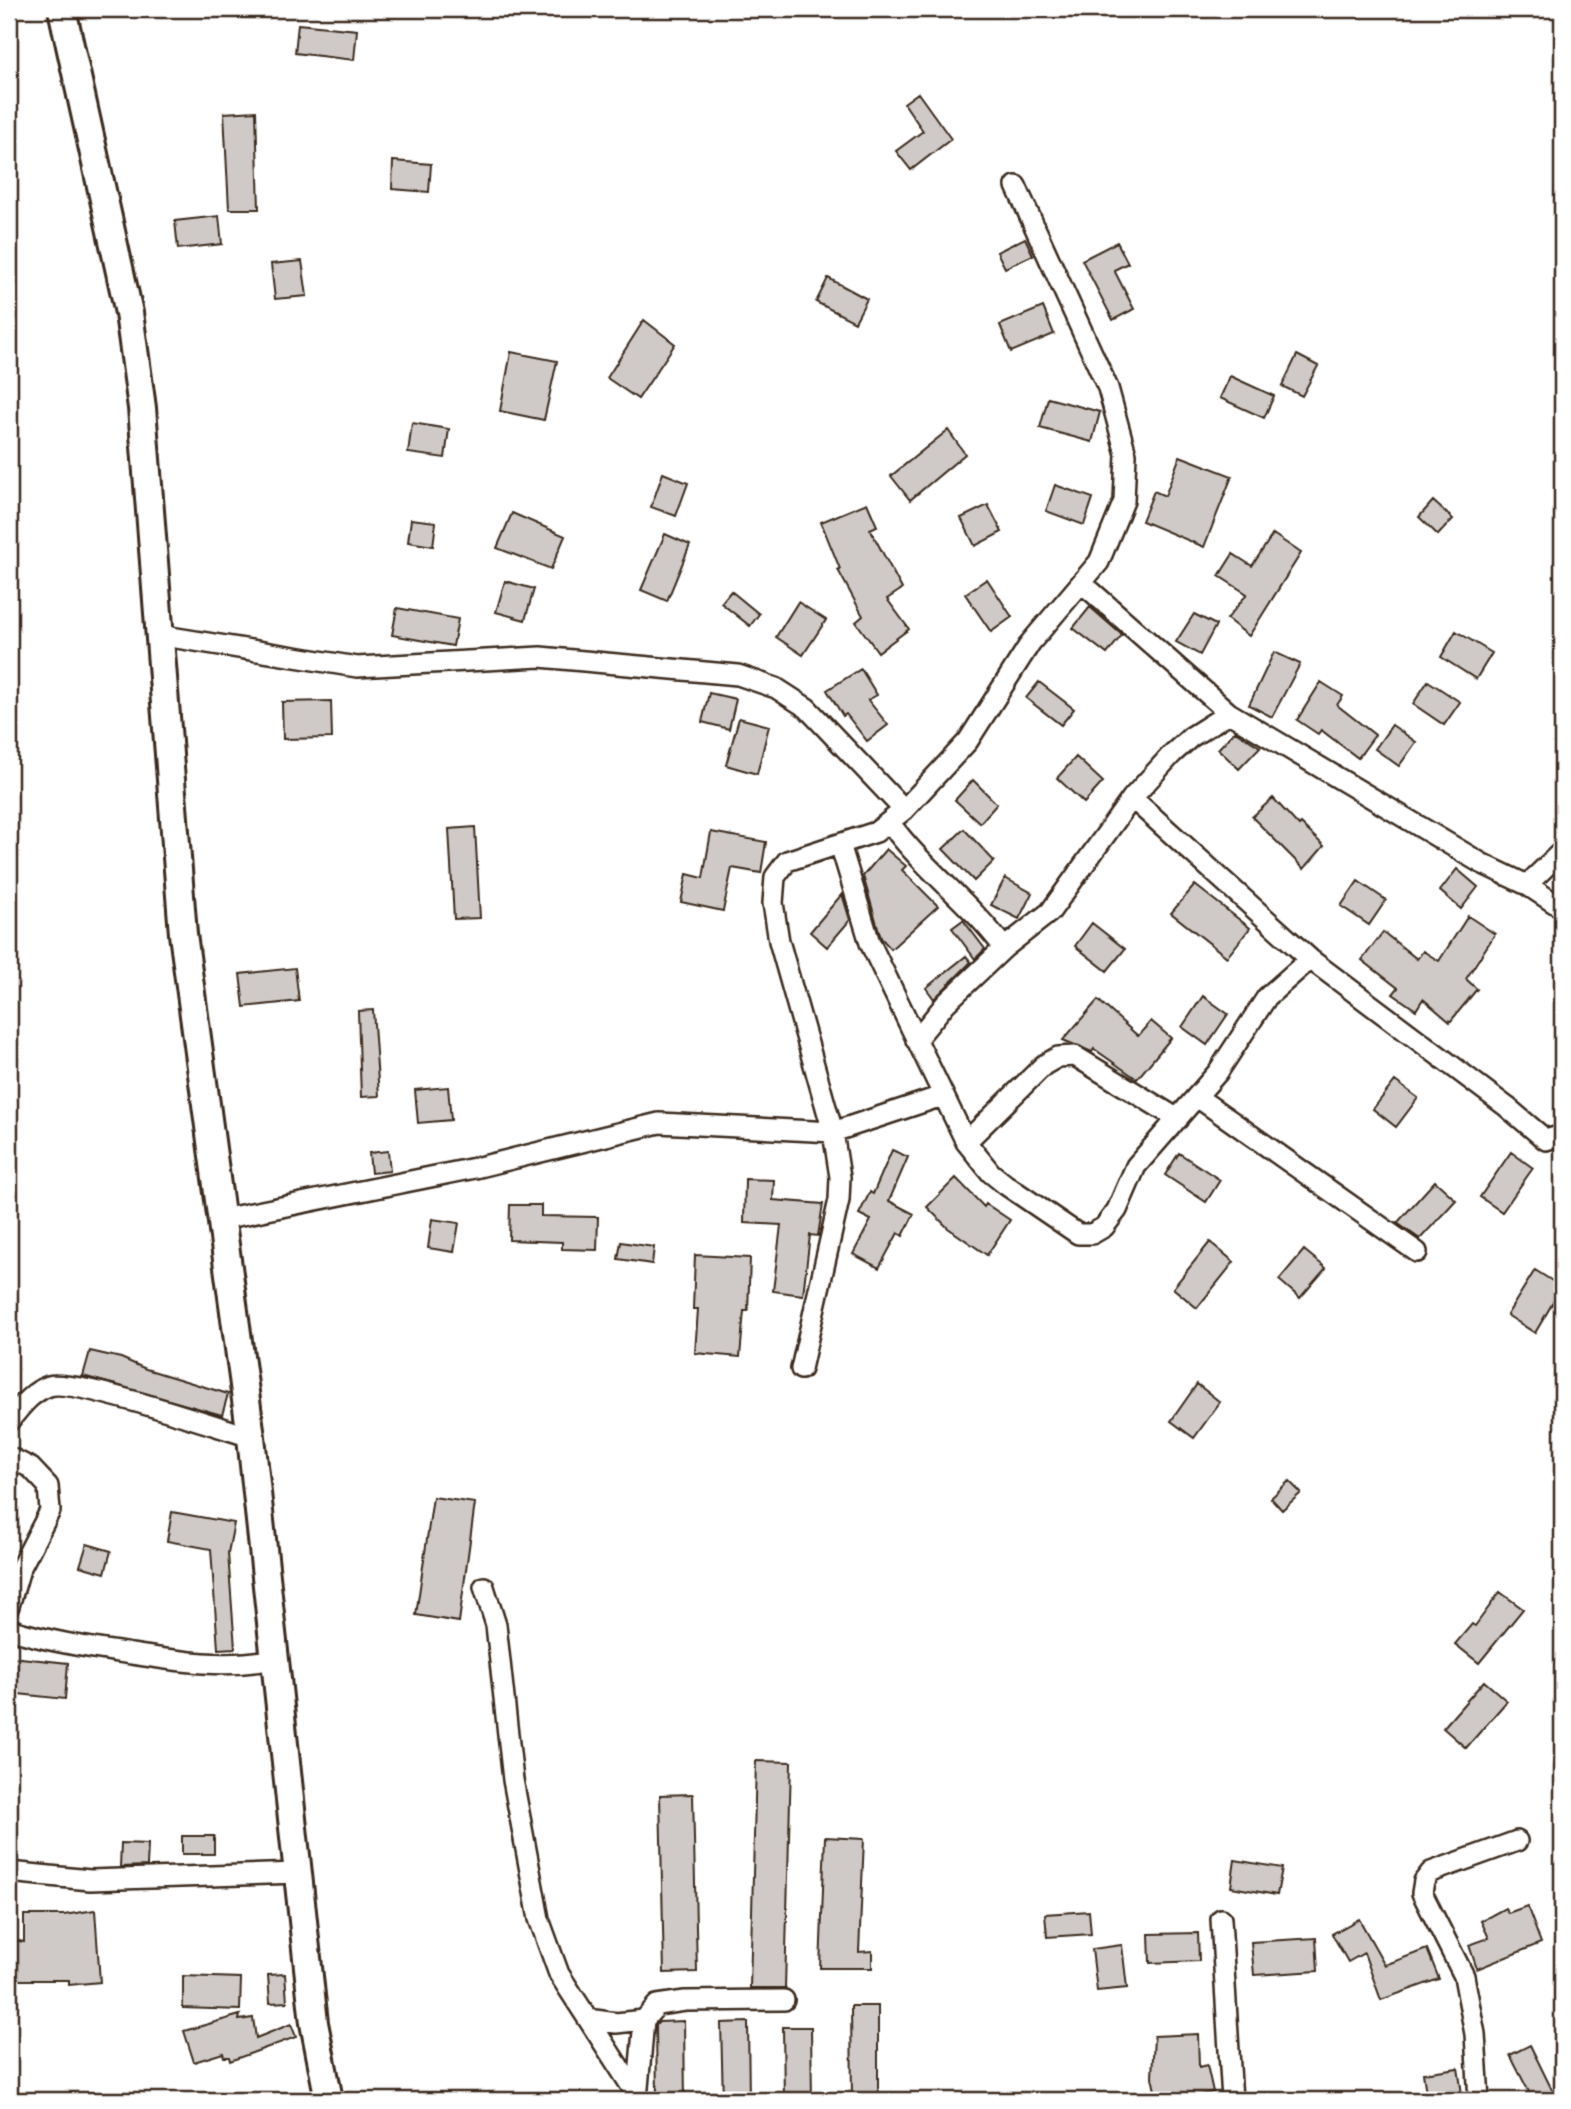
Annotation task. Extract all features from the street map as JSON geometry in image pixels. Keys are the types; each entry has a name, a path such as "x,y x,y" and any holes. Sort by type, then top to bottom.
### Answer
{"main road":[{"path":"62,9 129,313 142,408 183,934 251,1437 314,2023 329,2100"}],"street":[{"path":"801,1369 839,1200 840,1177 833,1132 779,941 773,904 775,877 787,861 876,832 897,816 968,741 1031,642 1099,562 1124,501 1126,454 1108,388 1016,186"},
{"path":"1082,583 1229,713 1481,863 1527,885 1562,908"},
{"path":"158,635 357,667 540,657 738,675 776,688 807,708 897,816 908,848 981,917 1004,948"},
{"path":"916,1040 946,1003 1004,948 1050,912 1132,798 1191,737 1229,713"},
{"path":"1132,798 1310,959 1507,1107 1546,1140 1562,1135"},
{"path":"840,844 870,943 966,1142 991,1173 1078,1234 1092,1234 1104,1227 1117,1210 1136,1166 1198,1097 1226,1061 1267,997 1310,959"},
{"path":"1527,885 1562,850"},
{"path":"966,1142 1044,1065 1058,1057 1075,1056 1178,1119"},
{"path":"222,1219 475,1168 659,1123 833,1132 942,1096"},
{"path":"1198,1097 1417,1252"},
{"path":"9,1421 32,1395 51,1385 91,1390 251,1437"},
{"path":"9,1457 31,1468 48,1486 50,1511 20,1569 9,1606"},
{"path":"484,1587 496,1625 513,1780 539,1919 559,1974 637,2098"},
{"path":"9,1629 52,1642 209,1666 242,1666 275,1660"},
{"path":"1479,2100 1475,2034 1464,1976 1422,1893 1423,1881 1431,1872 1517,1841"},
{"path":"9,1872 90,1880 298,1873"},
{"path":"1221,1919 1232,2100"},
{"path":"637,2098 644,2020 657,2004 784,2000"},
{"path":"588,2019 617,2023 644,2020"}],"building":[{"path":"298,24 357,30 354,60 295,53"},
{"path":"918,93 951,139 911,170 896,151 923,131 904,103"},
{"path":"256,111 259,209 229,209 224,113"},
{"path":"393,161 431,164 429,192 392,189"},
{"path":"219,216 222,244 178,249 175,221"},
{"path":"1025,238 1033,255 1005,268 997,252"},
{"path":"1117,242 1128,263 1114,270 1134,309 1113,320 1082,260"},
{"path":"302,261 307,296 275,299 271,264"},
{"path":"828,278 867,299 855,322 816,302"},
{"path":"1043,307 1054,334 1011,352 1000,325"},
{"path":"644,320 675,344 638,399 607,378"},
{"path":"511,352 557,361 544,420 500,411"},
{"path":"1297,355 1318,366 1302,396 1282,386"},
{"path":"1230,376 1274,396 1264,418 1220,398"},
{"path":"1048,398 1100,412 1092,442 1040,428"},
{"path":"412,423 449,429 445,458 408,453"},
{"path":"948,430 965,454 910,500 891,476"},
{"path":"1180,456 1232,476 1204,547 1142,521 1154,491 1165,496"},
{"path":"663,473 688,483 676,516 651,507"},
{"path":"1055,485 1093,498 1084,525 1046,511"},
{"path":"1433,501 1453,519 1438,535 1419,517"},
{"path":"867,503 877,526 870,529 902,589 887,599 909,629 878,652 856,622 863,616 838,570 840,569 821,522"},
{"path":"988,505 1002,532 975,546 961,518"},
{"path":"512,513 565,536 551,569 497,548"},
{"path":"411,519 436,522 433,546 408,542"},
{"path":"665,534 690,545 667,601 641,590"},
{"path":"1273,534 1301,553 1249,636 1227,619 1247,594 1219,576 1233,554 1252,566"},
{"path":"987,579 1012,617 991,632 965,594"},
{"path":"505,581 534,589 525,620 496,612"},
{"path":"731,591 759,614 750,626 721,603"},
{"path":"798,602 826,620 803,655 776,637"},
{"path":"1090,607 1122,635 1107,654 1073,628"},
{"path":"397,608 458,619 453,646 392,635"},
{"path":"1194,614 1216,625 1200,655 1176,642"},
{"path":"1456,631 1492,653 1476,679 1441,657"},
{"path":"1274,652 1300,664 1272,717 1249,705"},
{"path":"861,669 877,695 868,700 888,725 867,741 846,714 843,716 827,690"},
{"path":"1428,681 1460,702 1444,725 1413,704"},
{"path":"1039,682 1074,709 1061,725 1026,698"},
{"path":"1321,682 1343,696 1337,705 1375,735 1358,758 1321,730 1318,734 1297,720"},
{"path":"709,693 736,699 729,729 702,722"},
{"path":"331,701 332,738 283,739 282,702"},
{"path":"739,718 769,726 757,774 726,765"},
{"path":"1392,725 1416,742 1399,766 1375,749"},
{"path":"1235,731 1260,747 1239,769 1218,749"},
{"path":"1076,757 1103,782 1084,803 1057,778"},
{"path":"973,780 997,804 980,823 955,800"},
{"path":"1273,798 1299,826 1301,824 1324,846 1304,869 1252,817"},
{"path":"475,827 480,918 454,919 449,829"},
{"path":"964,829 994,861 974,881 943,849"},
{"path":"711,832 766,842 761,873 732,868 723,911 681,902 687,874 703,878"},
{"path":"886,849 906,866 902,870 938,906 891,949 881,938 863,876"},
{"path":"1457,869 1478,887 1461,909 1440,891"},
{"path":"1005,878 1032,893 1019,919 991,905"},
{"path":"1358,881 1386,900 1369,925 1341,906"},
{"path":"1195,885 1250,928 1227,957 1171,913"},
{"path":"842,894 850,920 827,947 810,932"},
{"path":"1468,916 1495,934 1466,979 1477,989 1450,1022 1423,999 1416,1010 1393,994 1398,988 1362,960 1383,932 1417,959 1423,951 1439,961"},
{"path":"963,920 985,949 975,959 952,928"},
{"path":"1092,923 1125,949 1107,971 1075,946"},
{"path":"966,956 971,962 934,999 926,988"},
{"path":"295,968 299,1001 244,1007 240,974"},
{"path":"1203,996 1228,1014 1207,1045 1182,1027"},
{"path":"1098,1000 1138,1036 1151,1021 1171,1038 1137,1079 1094,1049 1092,1052 1063,1040"},
{"path":"373,1010 379,1096 361,1097 358,1011"},
{"path":"1395,1081 1418,1098 1396,1127 1373,1109"},
{"path":"448,1087 451,1120 418,1123 415,1090"},
{"path":"892,1150 908,1157 889,1201 914,1214 903,1236 898,1233 879,1268 853,1254 871,1220 859,1214 870,1192 873,1194"},
{"path":"388,1151 390,1171 371,1173 369,1153"},
{"path":"1511,1152 1533,1168 1502,1212 1480,1197"},
{"path":"1179,1153 1220,1180 1206,1202 1165,1175"},
{"path":"956,1178 984,1207 986,1204 1010,1220 987,1255 948,1228 927,1207"},
{"path":"745,1179 774,1180 773,1200 823,1204 818,1236 810,1235 803,1295 773,1291 781,1225 744,1223"},
{"path":"1435,1181 1456,1200 1420,1239 1397,1223"},
{"path":"510,1205 541,1205 541,1216 598,1217 597,1250 562,1249 562,1242 509,1240"},
{"path":"432,1219 459,1223 454,1252 428,1248"},
{"path":"621,1242 654,1247 652,1264 618,1259"},
{"path":"1210,1242 1234,1262 1197,1308 1173,1288"},
{"path":"1304,1250 1326,1268 1300,1298 1279,1280"},
{"path":"695,1255 750,1258 748,1311 744,1311 740,1357 695,1353 698,1309 693,1309"},
{"path":"1535,1270 1562,1287 1535,1333 1507,1315"},
{"path":"90,1351 121,1358 146,1369 228,1394 222,1415 83,1376"},
{"path":"1197,1384 1220,1402 1194,1438 1171,1421"},
{"path":"1289,1481 1301,1493 1282,1510 1271,1498"},
{"path":"433,1497 475,1503 459,1622 416,1615"},
{"path":"172,1512 234,1523 228,1553 235,1648 218,1649 211,1549 167,1541"},
{"path":"87,1544 111,1551 105,1573 80,1566"},
{"path":"1500,1592 1523,1609 1479,1663 1455,1644 1472,1624 1475,1626"},
{"path":"11,1657 68,1663 65,1699 9,1693"},
{"path":"1484,1681 1507,1701 1466,1748 1443,1728"},
{"path":"756,1761 791,1762 785,1988 750,1988"},
{"path":"693,1794 697,1972 664,1973 660,1795"},
{"path":"182,1836 214,1836 214,1854 182,1854"},
{"path":"825,1837 864,1839 859,1952 872,1951 872,1968 820,1968"},
{"path":"121,1843 148,1844 147,1866 120,1867"},
{"path":"1235,1860 1282,1868 1277,1895 1231,1887"},
{"path":"1527,1906 1541,1943 1477,1969 1469,1945 1489,1938 1481,1921 1505,1908 1508,1913"},
{"path":"95,1910 100,1982 69,1985 69,1980 9,1980 9,1939 24,1942 24,1915 64,1915"},
{"path":"1089,1911 1091,1934 1047,1937 1045,1914"},
{"path":"1359,1919 1385,1965 1427,1949 1439,1979 1381,2000 1364,1953 1348,1962 1332,1934"},
{"path":"1198,1933 1199,1961 1150,1963 1149,1934"},
{"path":"1316,1938 1318,1971 1254,1975 1251,1942"},
{"path":"1122,1945 1127,1988 1097,1991 1092,1949"},
{"path":"285,1974 287,2002 270,2003 268,1975"},
{"path":"183,1976 241,1978 240,2010 183,2008"},
{"path":"851,2006 878,2006 878,2100 852,2100"},
{"path":"240,2015 239,2020 253,2018 256,2038 291,2024 296,2037 230,2061 223,2053 194,2062 184,2031"},
{"path":"684,2021 685,2100 657,2100 656,2025 659,2022"},
{"path":"748,2022 749,2100 723,2100 721,2023"},
{"path":"783,2027 811,2027 812,2100 784,2100"},
{"path":"1198,2034 1199,2067 1207,2065 1213,2092 1177,2100 1157,2100 1152,2077 1154,2036"},
{"path":"1530,2045 1557,2100 1533,2100 1510,2055"},
{"path":"1458,2068 1463,2100 1427,2100 1423,2073"}]}
